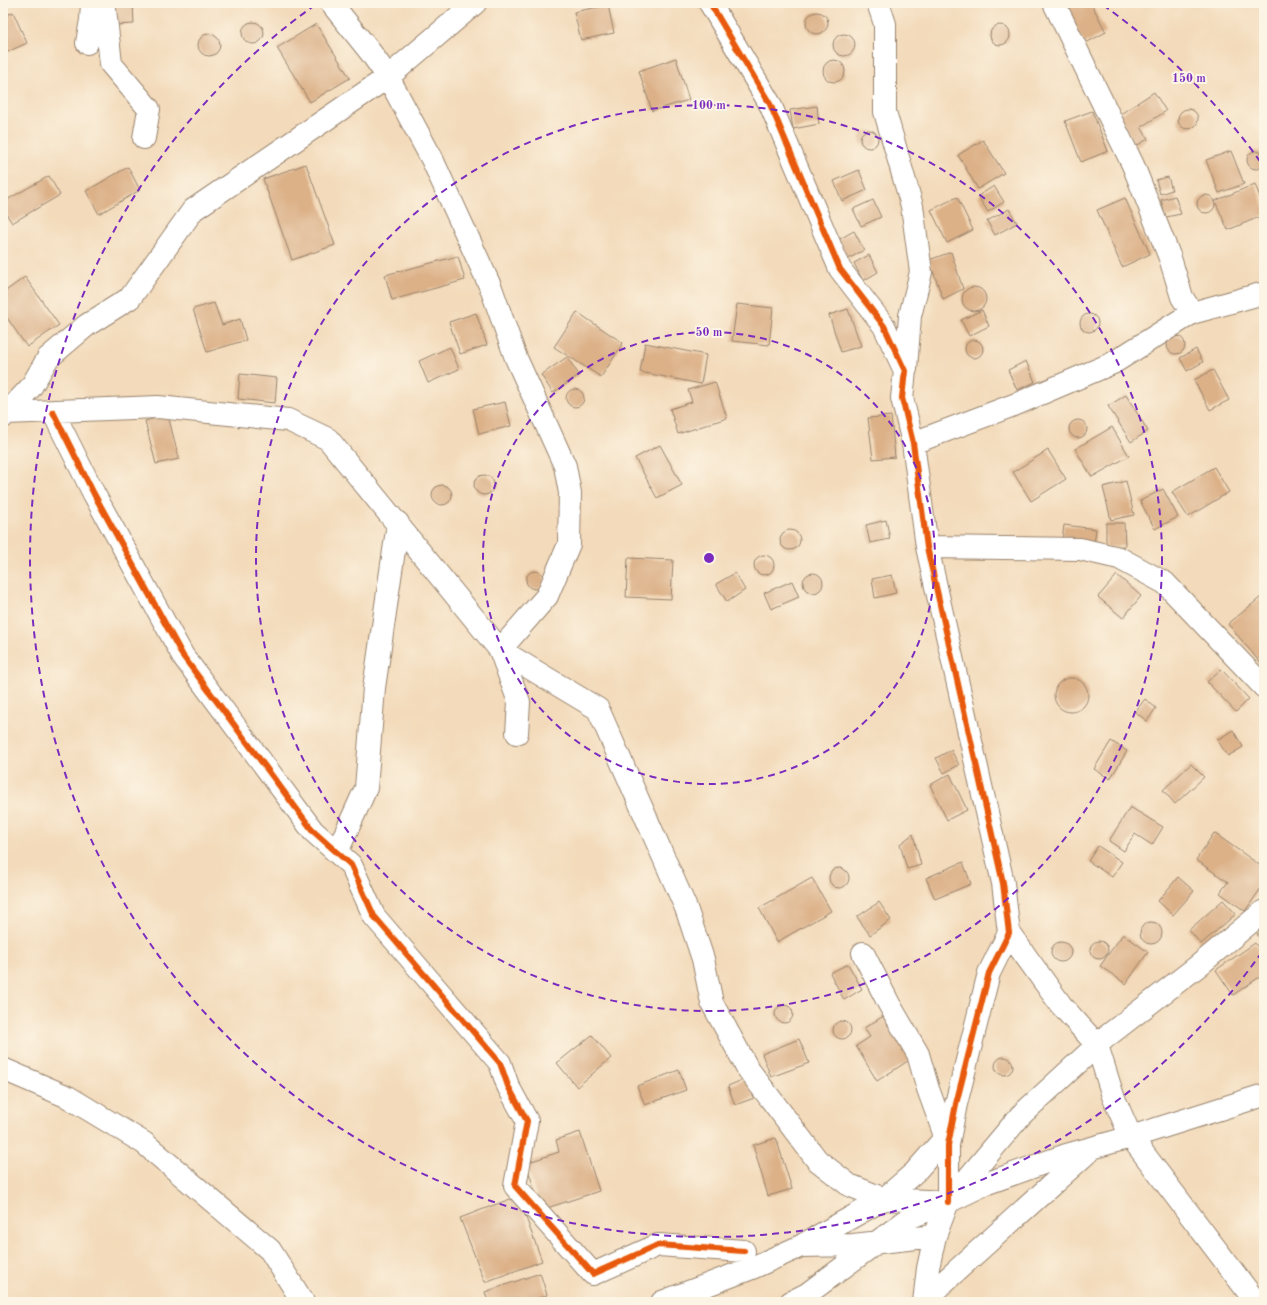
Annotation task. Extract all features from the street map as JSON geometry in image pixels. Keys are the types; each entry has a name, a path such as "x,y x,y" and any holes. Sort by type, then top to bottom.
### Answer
{"street":[{"path":"87,43 92,20 92,3"},
{"path":"103,3 105,9 111,64 149,109 144,138"},
{"path":"331,3 388,77 432,159 491,288 516,358 565,466 570,493 568,544 547,596 500,650"},
{"path":"5,415 31,387 48,358 86,325 130,298 193,210 388,77 475,3"},
{"path":"710,3 770,104 840,269 884,326 905,371"},
{"path":"878,3 885,24 885,112 912,206 921,272 910,316 902,398 913,443 927,547 1003,883 1009,933 1061,1005 1097,1046 1113,1096 1131,1137 1256,1302"},
{"path":"1054,3 1133,165 1170,258 1182,298 1192,313"},
{"path":"913,443 1019,403 1112,363 1192,313 1264,293"},
{"path":"5,415 158,408 288,420 328,439 398,522 500,650 519,702 517,733"},
{"path":"53,412 94,494 183,656 313,831 351,865 374,916 500,1063 508,1086 527,1121 515,1186 593,1274 658,1245 744,1251"},
{"path":"337,852 366,788 374,688 398,522"},
{"path":"927,547 1080,549 1119,558 1165,583 1264,688"},
{"path":"500,650 598,708 686,908 704,959 712,1003 748,1070 817,1160 849,1185 884,1199 948,1202"},
{"path":"924,1301 928,1268 935,1236 948,1202 1021,1115 1097,1046 1264,911"},
{"path":"948,1202 947,1141 989,972 1009,933"},
{"path":"863,953 889,1004 918,1054 928,1089 947,1141"},
{"path":"3,1069 68,1097 144,1143 270,1250 303,1302"},
{"path":"791,1302 807,1294 911,1217 948,1202 985,1184 1066,1155 1131,1137 1264,1095"},
{"path":"662,1302 745,1271 801,1246 884,1199 947,1141"},
{"path":"924,1301 1092,1148"},
{"path":"801,1246 852,1245 935,1236"}],"building":[{"path":"114,3 133,3 134,24 115,25"},
{"path":"1063,3 1091,3 1106,32 1084,44"},
{"path":"608,5 614,33 581,40 574,12"},
{"path":"13,12 27,43 3,54 3,17"},
{"path":"817,12 825,15 828,23 825,31 817,34 809,31 806,23 809,15"},
{"path":"253,22 261,25 264,33 261,41 253,44 245,41 242,33 245,25"},
{"path":"316,24 350,78 310,102 277,48"},
{"path":"1000,25 1007,28 1010,35 1007,42 1000,45 993,42 990,35 993,28"},
{"path":"209,34 217,37 220,45 217,53 209,56 201,53 198,45 201,37"},
{"path":"844,34 852,37 855,45 852,53 844,56 836,53 833,45 836,37"},
{"path":"676,58 689,100 652,111 639,71"},
{"path":"834,60 842,63 845,71 842,79 834,82 826,79 823,71 826,63"},
{"path":"1154,92 1166,111 1141,127 1148,139 1136,146 1119,115"},
{"path":"817,106 819,124 793,129 790,110"},
{"path":"1188,109 1195,112 1198,119 1195,126 1188,129 1181,126 1178,119 1181,112"},
{"path":"1092,111 1108,151 1081,162 1065,121"},
{"path":"865,130 873,130 878,135 876,146 873,148 865,148 860,143 860,135"},
{"path":"983,140 1004,173 978,189 958,155"},
{"path":"1231,151 1244,184 1219,193 1206,160"},
{"path":"1252,151 1260,151 1265,156 1263,167 1260,169 1252,169 1247,164 1247,156"},
{"path":"306,164 335,245 292,260 263,179"},
{"path":"128,167 140,190 99,214 86,191"},
{"path":"859,170 867,190 842,201 834,181"},
{"path":"49,176 60,195 12,223 3,209 3,202"},
{"path":"1168,177 1172,190 1160,194 1156,180"},
{"path":"1255,184 1264,207 1264,215 1228,230 1215,201"},
{"path":"994,186 1004,202 988,212 978,196"},
{"path":"1202,195 1210,195 1215,200 1213,211 1210,213 1202,213 1197,208 1197,200"},
{"path":"1175,196 1181,214 1166,217 1161,200"},
{"path":"957,197 973,230 947,243 931,210"},
{"path":"1125,198 1150,254 1122,267 1097,210"},
{"path":"873,200 881,217 861,226 853,209"},
{"path":"1009,209 1017,223 995,235 987,221"},
{"path":"854,231 864,250 848,259 838,240"},
{"path":"951,252 963,289 943,299 929,260"},
{"path":"869,255 878,272 863,281 854,263"},
{"path":"458,256 465,280 392,300 385,275"},
{"path":"25,277 59,325 27,347 3,312 3,293"},
{"path":"974,287 983,290 986,299 983,308 974,311 965,308 962,299 965,290"},
{"path":"214,303 222,325 240,319 246,340 207,352 193,309"},
{"path":"737,304 773,308 769,345 732,341"},
{"path":"848,309 861,346 841,352 829,315"},
{"path":"982,310 989,326 969,336 961,320"},
{"path":"577,312 623,343 601,377 554,347"},
{"path":"476,313 487,345 460,354 449,322"},
{"path":"1085,314 1093,314 1098,319 1096,330 1093,332 1085,332 1080,327 1080,319"},
{"path":"1176,336 1182,339 1185,345 1182,351 1176,354 1170,351 1167,345 1170,339"},
{"path":"970,340 978,340 983,345 981,356 978,358 970,358 965,353 965,345"},
{"path":"645,343 706,355 701,384 640,372"},
{"path":"450,347 459,369 428,383 419,361"},
{"path":"1196,349 1203,362 1187,371 1180,358"},
{"path":"567,357 579,375 553,393 541,375"},
{"path":"1026,361 1035,382 1017,390 1008,370"},
{"path":"1213,370 1229,400 1210,410 1194,380"},
{"path":"240,374 277,378 275,403 238,399"},
{"path":"715,382 727,418 678,434 670,409 692,402 688,390"},
{"path":"571,389 579,389 584,394 582,405 579,407 571,407 566,402 566,394"},
{"path":"1126,395 1148,431 1131,442 1108,406"},
{"path":"505,402 511,426 479,434 473,409"},
{"path":"168,415 179,459 156,464 145,421"},
{"path":"891,416 895,457 873,459 868,418"},
{"path":"1074,420 1082,420 1087,425 1085,436 1082,438 1074,438 1069,433 1069,425"},
{"path":"1112,427 1129,456 1092,477 1075,449"},
{"path":"660,445 682,485 657,498 635,458"},
{"path":"1048,450 1066,479 1031,501 1013,472"},
{"path":"1214,467 1229,492 1188,517 1172,492"},
{"path":"484,475 491,478 494,485 491,492 484,495 477,492 474,485 477,478"},
{"path":"1126,481 1134,515 1111,520 1103,487"},
{"path":"442,485 449,488 452,495 449,502 442,505 435,502 432,495 435,488"},
{"path":"1163,489 1178,517 1155,529 1140,501"},
{"path":"886,520 890,539 870,543 866,525"},
{"path":"1106,523 1124,523 1125,546 1106,547"},
{"path":"1064,525 1096,529 1094,545 1062,541"},
{"path":"790,530 797,533 800,540 797,547 790,550 783,547 780,540 783,533"},
{"path":"764,555 771,558 774,565 771,572 764,575 757,572 754,565 757,558"},
{"path":"628,558 673,560 671,599 626,597"},
{"path":"531,571 539,571 544,576 542,587 539,589 531,589 526,584 526,576"},
{"path":"735,573 745,590 727,602 716,584"},
{"path":"813,573 820,576 823,583 820,590 813,593 806,590 803,583 806,576"},
{"path":"892,575 896,593 875,598 872,579"},
{"path":"1117,575 1141,596 1123,618 1098,597"},
{"path":"792,581 799,597 771,609 764,593"},
{"path":"1261,597 1264,601 1263,666 1228,624"},
{"path":"1221,669 1249,699 1236,712 1207,682"},
{"path":"1068,678 1074,678 1083,683 1087,689 1087,701 1083,707 1074,712 1068,712 1059,707 1054,698 1054,692 1059,683"},
{"path":"1145,699 1156,708 1147,721 1135,712"},
{"path":"1233,730 1243,747 1228,756 1217,740"},
{"path":"1111,741 1127,751 1110,779 1094,769"},
{"path":"951,750 959,765 944,773 936,758"},
{"path":"1191,764 1204,777 1175,804 1163,790"},
{"path":"950,774 967,810 947,820 930,785"},
{"path":"1130,807 1163,827 1152,845 1135,834 1124,851 1109,841"},
{"path":"1214,833 1264,868 1264,884 1245,911 1220,893 1228,882 1196,860"},
{"path":"913,834 921,865 907,869 900,844"},
{"path":"1098,846 1122,862 1112,877 1088,861"},
{"path":"963,862 971,884 935,899 926,878"},
{"path":"839,868 846,871 849,878 846,885 839,888 832,885 829,878 832,871"},
{"path":"1178,877 1194,891 1173,915 1158,901"},
{"path":"812,878 831,911 777,942 759,908"},
{"path":"1223,900 1236,914 1201,944 1189,930"},
{"path":"879,902 891,920 870,935 857,917"},
{"path":"1151,922 1159,925 1162,933 1159,941 1151,944 1143,941 1140,933 1143,925"},
{"path":"1264,930 1264,945 1257,934"},
{"path":"1123,934 1148,952 1126,984 1100,966"},
{"path":"1095,941 1103,941 1108,946 1106,957 1103,959 1095,959 1090,954 1090,946"},
{"path":"1061,942 1068,945 1071,952 1068,959 1061,962 1054,959 1051,952 1054,945"},
{"path":"1255,943 1264,956 1264,974 1233,995 1216,970"},
{"path":"848,964 862,989 844,1000 830,973"},
{"path":"780,1005 788,1005 793,1010 791,1021 788,1023 780,1023 775,1018 775,1010"},
{"path":"887,1014 914,1057 877,1081 856,1046 870,1037 864,1028"},
{"path":"838,1021 846,1021 851,1026 849,1037 846,1039 838,1039 833,1034 833,1026"},
{"path":"592,1035 611,1058 577,1087 557,1063"},
{"path":"799,1039 809,1063 771,1077 762,1054"},
{"path":"1000,1057 1008,1057 1013,1062 1011,1073 1008,1075 1000,1075 995,1070 995,1062"},
{"path":"679,1070 686,1090 645,1105 637,1086"},
{"path":"747,1078 754,1098 735,1105 728,1086"},
{"path":"580,1132 599,1191 541,1210 526,1163 559,1152 556,1140"},
{"path":"776,1138 792,1189 768,1196 753,1145"},
{"path":"518,1196 542,1261 485,1282 460,1218"},
{"path":"540,1273 547,1295 528,1302 488,1302 485,1292"}],"cycle path":[{"path":"710,3 770,104 840,269 884,326 905,371 902,398 913,443 927,547 1003,883 1009,933 989,973 956,1104 948,1145 948,1202"},
{"path":"53,412 94,494 183,656 313,831 351,865 374,916 500,1063 508,1086 527,1121 515,1186 593,1274 658,1245 744,1251"}]}
